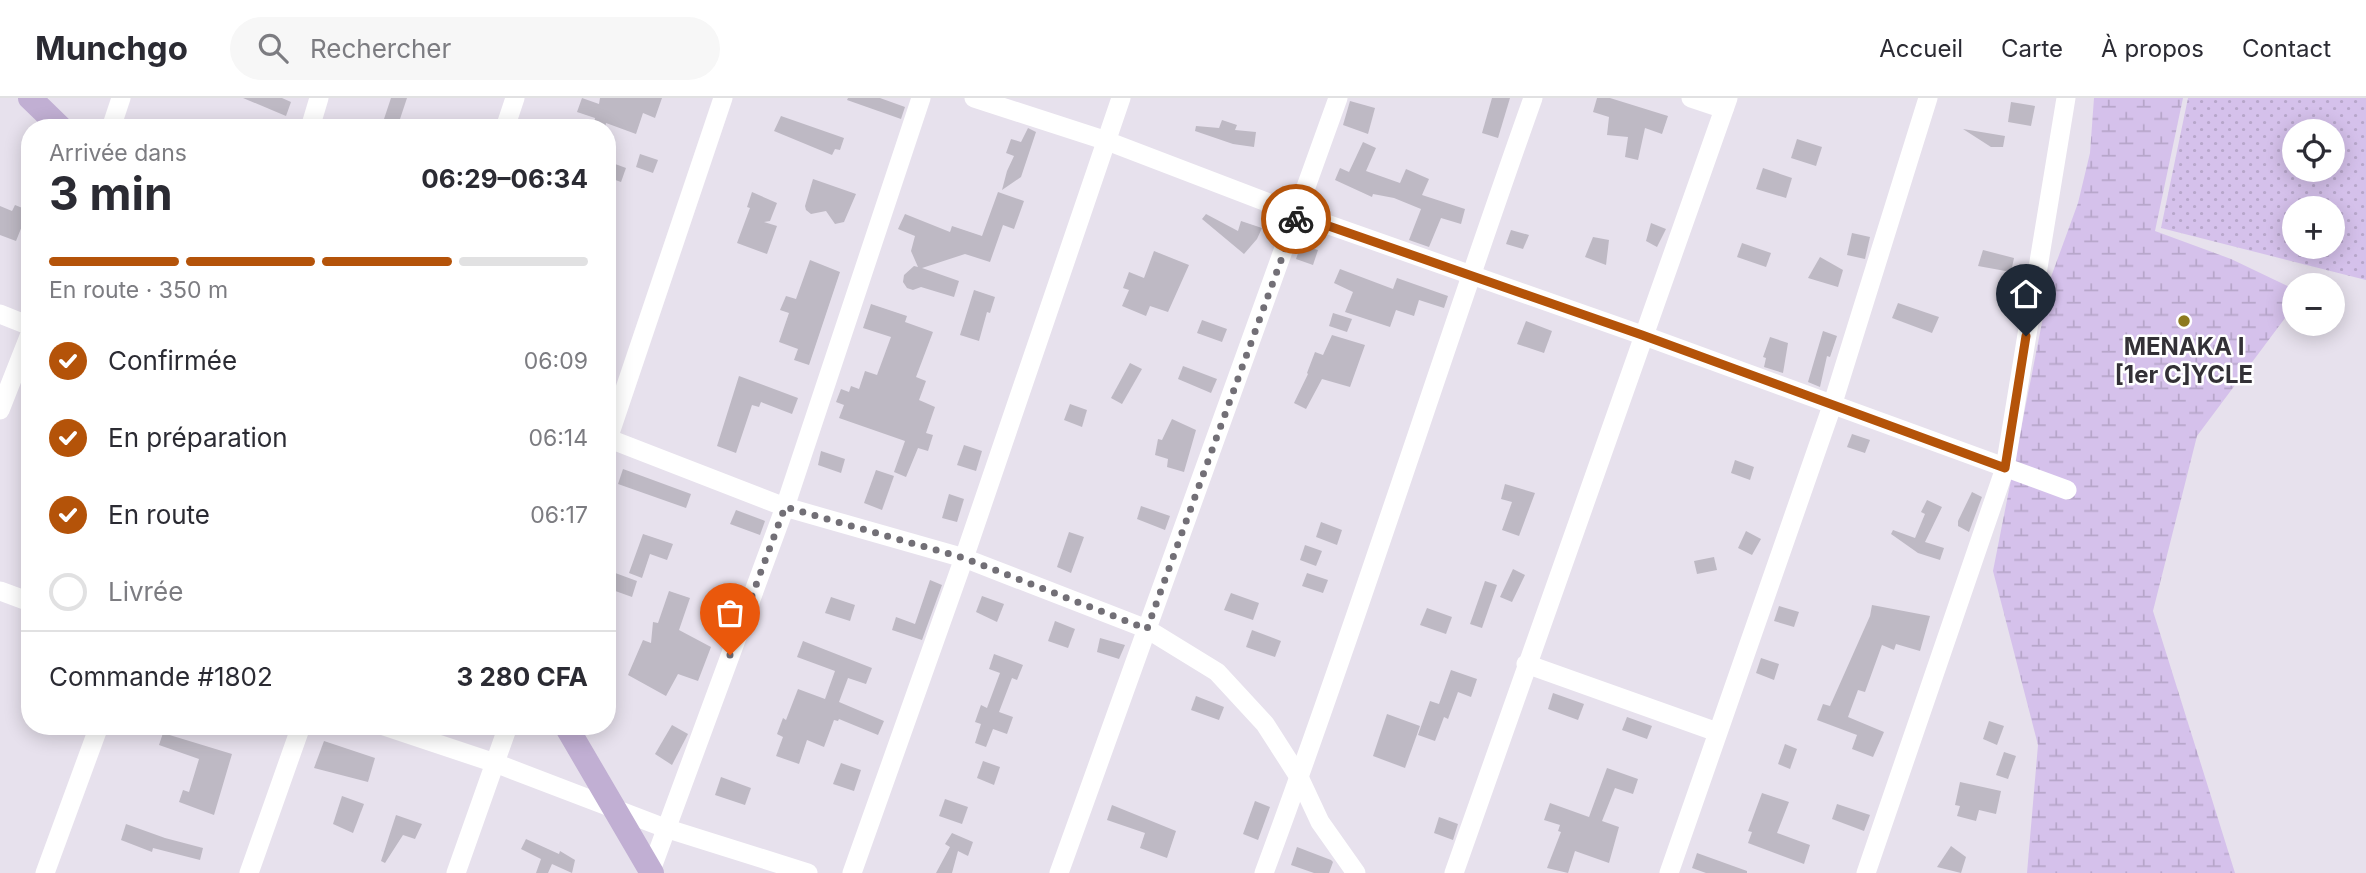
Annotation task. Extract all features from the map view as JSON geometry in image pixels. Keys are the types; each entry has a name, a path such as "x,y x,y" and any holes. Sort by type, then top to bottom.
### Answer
{"main road":[{"path":"30,98 52,119"},
{"path":"571,735 651,872"}],"street":[{"path":"114,119 121,98"},
{"path":"313,119 319,98"},
{"path":"508,119 515,98"},
{"path":"616,415 723,98"},
{"path":"651,872 785,507 921,98"},
{"path":"974,98 1107,141 1297,215 1642,335 2067,490"},
{"path":"852,873 964,558 1121,98"},
{"path":"1059,873 1338,98"},
{"path":"1264,873 1533,98"},
{"path":"1454,873 1726,103 1691,98"},
{"path":"1669,873 1832,406 1928,98"},
{"path":"1866,873 2005,468 2066,98"},
{"path":"0,314 21,322"},
{"path":"0,410 21,357"},
{"path":"616,442 785,507 964,558 1147,629 1217,672 1265,724 1299,777 1320,822 1356,873"},
{"path":"0,591 21,599"},
{"path":"1526,664 1717,732"},
{"path":"45,873 96,735"},
{"path":"249,873 298,735"},
{"path":"410,735 665,828 808,873"},
{"path":"456,873 505,735"}],"green space":[{"path":"2094,98 2183,98 2155,231 2231,259 2282,283 2282,322 2197,436 2153,611 2235,873 2027,873 2038,745 1993,571 2051,277 2078,203 2090,153"},
{"path":"2188,98 2366,98 2366,280 2283,259 2345,259 2345,196 2282,196 2282,259 2161,228"}],"building":[{"path":"243,98 282,98 291,102 286,116"},
{"path":"391,98 407,98 400,119 384,119"},
{"path":"582,98 599,104 600,98 662,98 655,118 643,113 636,134 616,127 616,119 595,119 577,112"},
{"path":"880,98 905,107 901,119 847,100"},
{"path":"1492,98 1510,98 1498,138 1482,133"},
{"path":"1597,98 1610,98 1668,116 1662,134 1645,128 1638,160 1625,157 1628,137 1607,135 1609,117 1593,112"},
{"path":"1350,101 1375,108 1368,134 1343,125"},
{"path":"2011,102 2035,106 2031,126 2008,122"},
{"path":"781,116 844,138 840,150 835,149 832,155 774,131"},
{"path":"1222,120 1237,125 1235,130 1256,132 1254,147 1233,144 1195,131 1196,126 1219,128"},
{"path":"1028,128 1036,132 1021,177 1002,190 1014,156 1006,153 1011,139 1021,142"},
{"path":"1963,129 2005,136 2003,147 1991,147"},
{"path":"1797,139 1822,147 1816,166 1791,158"},
{"path":"1363,142 1376,148 1366,171 1400,183 1406,169 1429,179 1422,195 1465,209 1461,224 1441,218 1429,247 1409,240 1421,209 1394,198 1373,194 1372,197 1335,180 1340,168 1349,172"},
{"path":"640,154 658,160 653,173 636,167"},
{"path":"616,164 626,168 621,182 616,180"},
{"path":"1763,168 1792,178 1786,198 1756,189"},
{"path":"813,179 856,194 844,222 835,224 826,211 811,214 806,210"},
{"path":"752,192 777,203 770,221 764,222 777,226 767,254 737,243 750,208 747,207"},
{"path":"998,192 1024,201 1014,229 1003,225 990,262 965,254 922,268 959,281 954,297 921,287 913,290 907,288 903,282 904,275 914,266 918,267 911,251 915,236 898,229 905,214 950,232 952,226 982,236"},
{"path":"15,205 21,207 21,228 16,241 0,235 0,206 12,211"},
{"path":"1206,214 1238,231 1241,221 1262,228 1257,239 1244,254 1202,219"},
{"path":"1651,223 1666,229 1657,247 1646,241"},
{"path":"1511,230 1529,235 1523,249 1506,244"},
{"path":"1852,233 1870,237 1865,259 1847,255"},
{"path":"1593,237 1609,240 1606,265 1585,257"},
{"path":"1742,243 1771,253 1766,267 1737,257"},
{"path":"1301,245 1318,250 1313,265 1296,259"},
{"path":"1983,250 2014,258 2011,272 1978,266"},
{"path":"1154,251 1189,265 1168,312 1150,306 1146,316 1122,306 1129,290 1123,288 1129,272 1144,278"},
{"path":"1820,257 1843,270 1838,287 1808,278"},
{"path":"810,260 840,272 809,365 794,360 798,349 779,342 789,313 780,310 786,296 796,299"},
{"path":"1340,269 1393,289 1397,278 1448,296 1444,308 1419,300 1414,316 1396,310 1390,327 1345,312 1353,292 1334,283"},
{"path":"974,290 995,297 990,313 987,312 979,341 960,335"},
{"path":"1898,303 1939,317 1932,333 1892,318"},
{"path":"871,304 907,316 905,322 933,332 916,377 926,381 919,400 935,407 926,433 933,435 928,451 918,448 906,477 894,472 905,441 839,418 844,405 836,402 841,389 849,392 851,386 859,389 865,371 877,375 891,337 863,328"},
{"path":"1333,313 1352,319 1347,332 1329,326"},
{"path":"1202,320 1227,329 1222,342 1197,333"},
{"path":"1526,321 1552,331 1544,353 1517,344"},
{"path":"1823,331 1837,336 1830,357 1827,356 1820,387 1808,382"},
{"path":"1332,335 1365,345 1350,387 1322,379 1306,409 1294,403 1315,352 1323,355"},
{"path":"1770,337 1788,343 1783,373 1764,367 1766,358 1763,357"},
{"path":"1130,363 1142,369 1122,404 1111,398"},
{"path":"1183,366 1217,379 1211,393 1178,379"},
{"path":"739,376 798,398 792,414 761,402 759,407 752,405 736,453 717,446"},
{"path":"1070,404 1087,410 1082,427 1064,420"},
{"path":"1172,419 1196,430 1184,472 1167,467 1168,459 1155,455 1158,439 1162,440"},
{"path":"1852,434 1870,440 1865,453 1847,447"},
{"path":"964,445 982,451 976,471 957,465"},
{"path":"821,451 845,459 841,473 818,465"},
{"path":"1735,460 1754,467 1750,480 1731,473"},
{"path":"623,469 691,494 686,508 618,484"},
{"path":"876,470 894,476 882,510 864,503"},
{"path":"1505,484 1535,493 1519,536 1502,530 1512,502 1501,499"},
{"path":"1972,492 1982,497 1969,532 1958,526 1958,521"},
{"path":"949,494 964,499 957,522 942,518"},
{"path":"1927,500 1942,507 1925,542 1944,548 1940,560 1918,553 1891,534 1893,530 1915,538 1925,514 1921,512"},
{"path":"1141,506 1170,516 1165,530 1137,519"},
{"path":"736,510 765,521 760,535 730,524"},
{"path":"1321,522 1342,530 1337,545 1316,537"},
{"path":"1746,531 1761,539 1752,555 1738,548"},
{"path":"1069,532 1084,537 1071,573 1057,567"},
{"path":"643,534 673,544 667,560 650,554 642,578 629,573"},
{"path":"1305,545 1322,551 1316,566 1300,560"},
{"path":"1714,557 1717,570 1697,574 1694,561"},
{"path":"1513,569 1525,575 1512,602 1500,597"},
{"path":"616,573 637,581 632,597 616,591"},
{"path":"1307,573 1328,580 1323,593 1302,586"},
{"path":"930,580 942,585 922,640 892,630 896,617 915,624"},
{"path":"1485,581 1497,585 1482,628 1470,624"},
{"path":"669,591 690,598 679,630 711,647 698,681 678,674 666,696 628,675 643,640 651,643 653,622 658,623"},
{"path":"1231,593 1259,603 1253,620 1224,610"},
{"path":"982,596 1004,604 997,622 976,612"},
{"path":"831,597 855,605 850,621 825,613"},
{"path":"1872,605 1930,616 1920,651 1896,644 1894,650 1882,645 1865,692 1858,690 1848,717 1884,732 1873,757 1852,749 1857,735 1817,720 1823,704 1830,706 1870,616"},
{"path":"1779,606 1799,612 1794,627 1774,621"},
{"path":"1427,608 1452,617 1446,634 1420,625"},
{"path":"1055,621 1075,629 1068,648 1048,641"},
{"path":"1252,630 1281,641 1275,657 1246,647"},
{"path":"1100,638 1125,645 1119,659 1097,652"},
{"path":"803,641 872,668 866,684 848,678 839,702 884,721 878,735 839,719 834,720 824,747 807,740 799,764 776,756 783,737 777,734 783,718 786,720 798,689 825,699 835,671 797,657"},
{"path":"994,654 1023,665 1017,680 1012,678 999,712 1013,717 1007,734 993,729 986,747 975,743 981,724 975,722 981,705 987,708 1000,673 989,669"},
{"path":"1761,658 1779,664 1774,680 1756,673"},
{"path":"1451,670 1477,679 1471,697 1458,692 1448,719 1444,717 1435,741 1418,735 1430,701 1439,704"},
{"path":"1553,693 1584,704 1578,720 1548,709"},
{"path":"1196,696 1224,707 1219,720 1191,710"},
{"path":"1387,714 1420,726 1405,768 1373,756"},
{"path":"1627,717 1652,726 1647,739 1622,730"},
{"path":"1989,721 2004,726 1997,745 1983,739"},
{"path":"672,725 688,734 672,765 655,754"},
{"path":"162,735 170,735 232,754 214,815 179,802 183,790 189,792 199,759 159,745"},
{"path":"324,741 375,758 368,782 314,768"},
{"path":"1785,744 1797,749 1790,769 1778,764"},
{"path":"2004,752 2016,756 2008,779 1996,775"},
{"path":"983,761 1000,767 994,785 977,778"},
{"path":"841,763 861,770 854,791 833,784"},
{"path":"1607,768 1638,779 1633,794 1615,788 1602,821 1619,827 1609,863 1575,851 1568,873 1547,868 1561,832 1558,831 1560,825 1544,820 1550,803 1589,817"},
{"path":"721,777 751,788 745,805 715,795"},
{"path":"1960,782 2001,791 1996,814 1979,810 1976,821 1957,816 1960,806 1955,805"},
{"path":"1762,793 1789,802 1777,833 1810,845 1804,864 1748,843 1752,832 1748,831"},
{"path":"342,796 364,804 353,833 333,824"},
{"path":"945,799 968,807 962,824 939,816"},
{"path":"1255,801 1270,807 1258,840 1243,834"},
{"path":"1837,804 1870,815 1864,831 1832,819"},
{"path":"1112,805 1176,831 1167,858 1140,848 1145,833 1107,820"},
{"path":"396,815 422,824 415,839 403,835 385,863 381,861"},
{"path":"1439,817 1458,824 1453,840 1434,833"},
{"path":"126,824 203,848 200,860 153,848 152,852 121,840"},
{"path":"952,833 973,842 968,856 958,851 952,873 936,873 950,847 945,844"},
{"path":"526,839 559,854 560,851 575,860 572,873 552,864 548,873 536,873 541,859 521,849"},
{"path":"1951,846 1966,857 1961,873 1937,867"},
{"path":"1297,847 1331,860 1333,862 1329,873 1314,873 1291,865"},
{"path":"1697,853 1747,873 1706,873 1692,868"}],"way so far":[{"path":"730,655 785,507 964,558 1147,629 1296,219"}],"place":[{"name":"MENAKA I [1er C]YCLE","path":"2184,321"}],"route":[{"path":"1296,219 1297,215 1642,335 2005,468 2026,336"}]}
